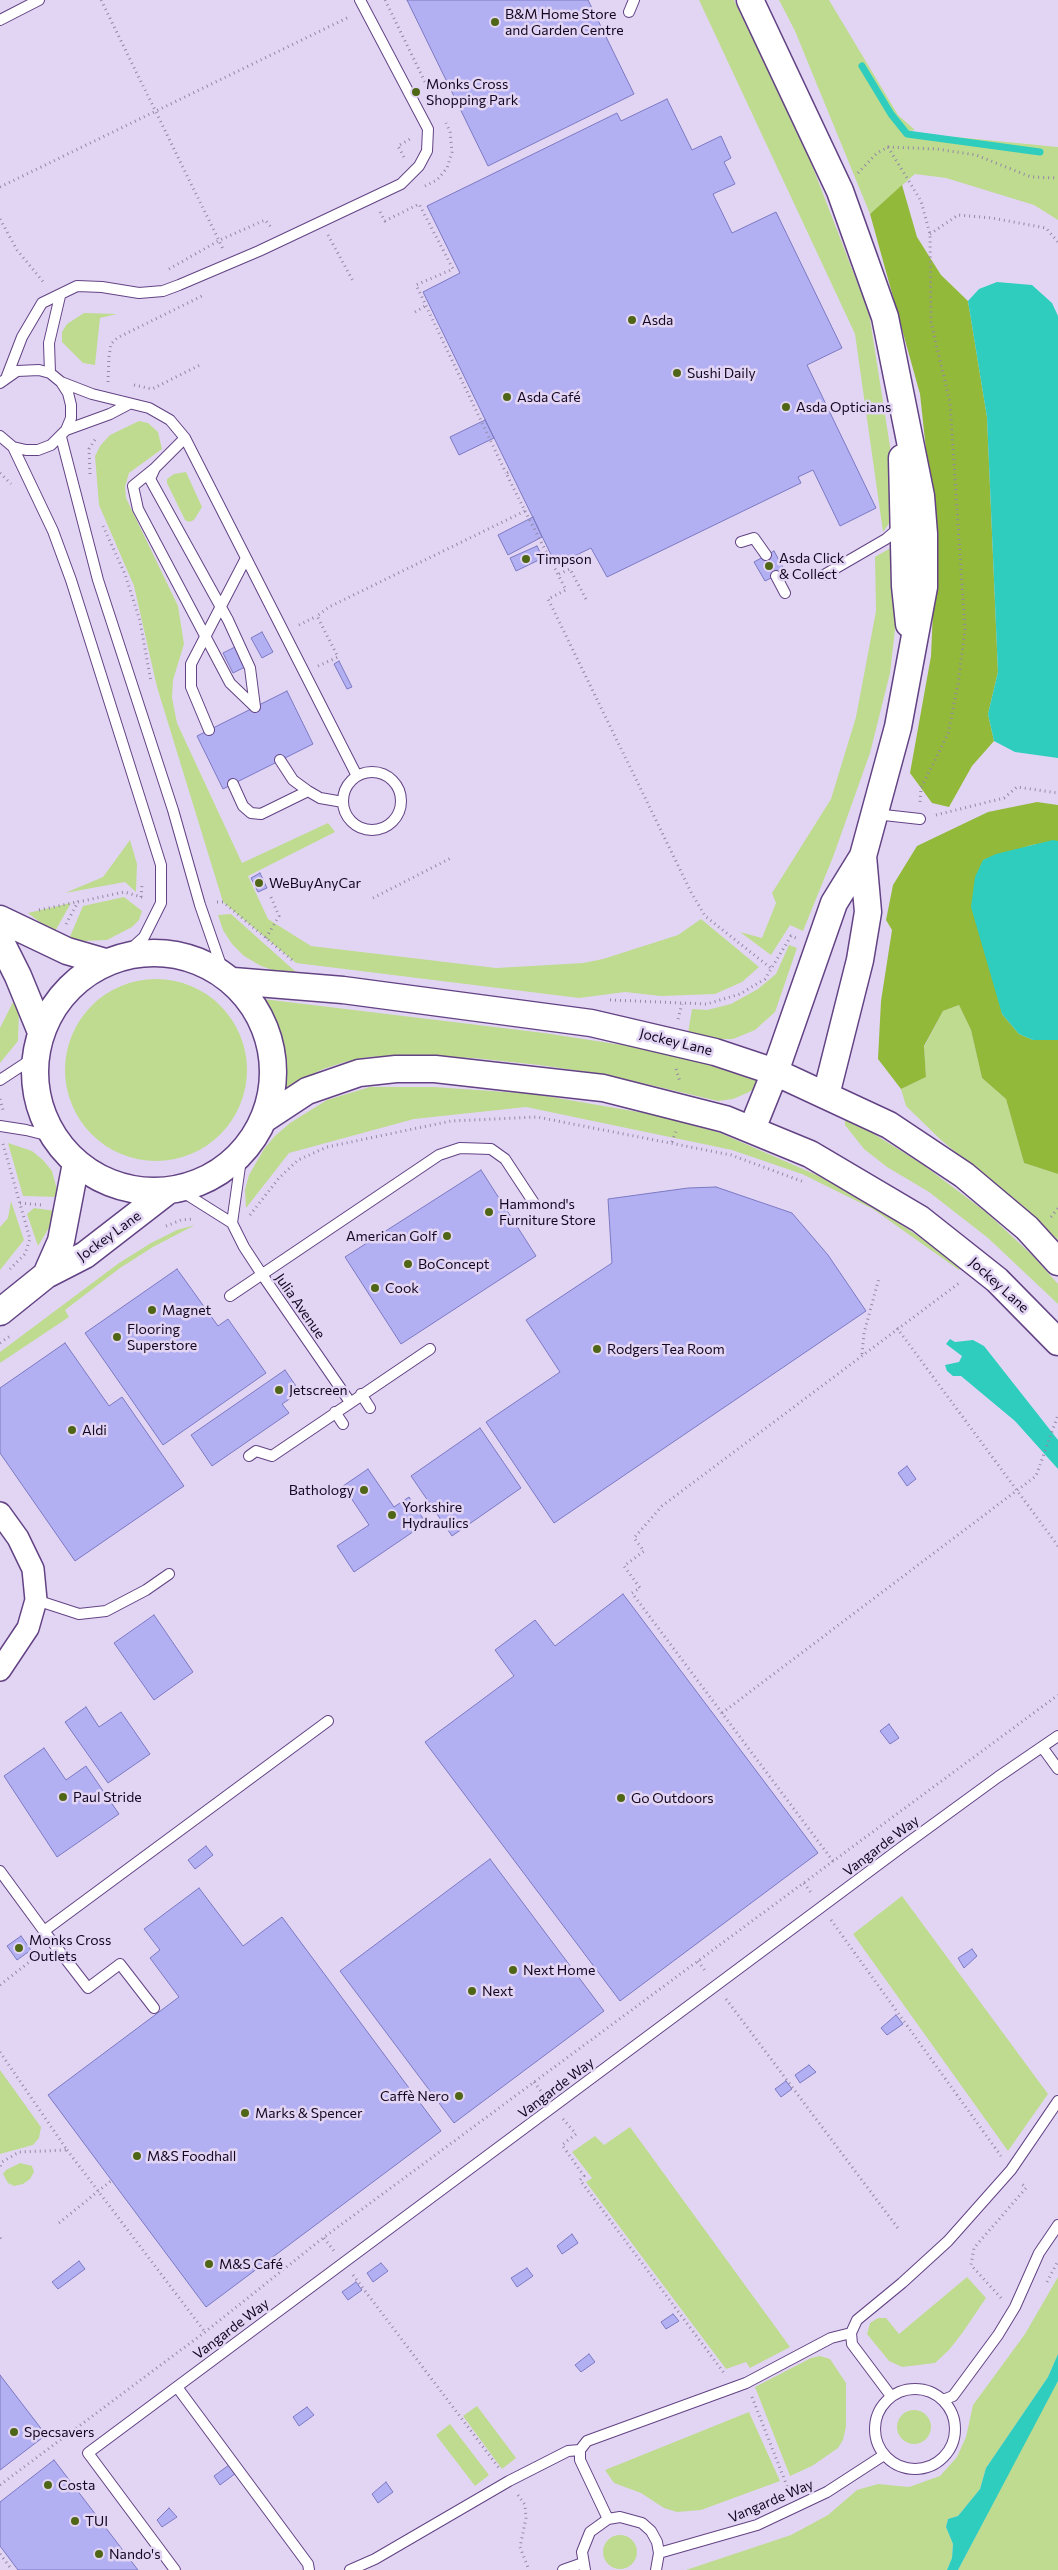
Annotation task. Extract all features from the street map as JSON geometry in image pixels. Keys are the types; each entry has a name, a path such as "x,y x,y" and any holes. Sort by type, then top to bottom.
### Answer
{"street":[{"path":"750,0 840,191 885,317 921,496 924,534 924,587 898,727 863,856 834,903 775,1072 752,1129"},
{"path":"904,405 904,586 912,651"},
{"path":"826,1095 860,960 868,912 863,856"},
{"path":"0,919 67,951 114,959 159,952 167,953 193,958 228,978 257,1010 271,1046 273,1083 263,1120 242,1152 213,1176 173,1190 144,1191 120,1186 97,1177 76,1163 54,1137 41,1112 37,1094 38,1044 18,976 0,940"},
{"path":"38,1044 55,1003 77,980 114,959"},
{"name":"Jockey Lane","path":"228,978 343,990 591,1022 672,1041 775,1072 889,1126 964,1175 1027,1228 1058,1262"},
{"name":"Jockey Lane","path":"263,1120 307,1091 359,1073 396,1069 435,1069 603,1088 725,1119 810,1154 920,1219 997,1280 1058,1342"},
{"name":"Jockey Lane","path":"8,1321 46,1275 61,1241 76,1163"},
{"name":"Jockey Lane","path":"46,1275 85,1255 173,1190"},
{"path":"0,1513 18,1538 32,1569 36,1600 28,1628 0,1670"}],"lane":[{"path":"0,20 39,0"},
{"path":"628,12 634,0"},
{"path":"4,380 22,337 42,303 60,296 77,286 102,287 139,294 163,291 259,251 401,184 420,166 427,151 428,129 363,5"},
{"path":"50,374 50,343 60,296"},
{"path":"4,380 28,368 50,374 61,382 92,394 149,408 170,420 185,438 357,776"},
{"path":"61,382 68,393 71,405 71,418 63,434 78,511 100,589 228,978"},
{"path":"13,447 38,450 51,445 63,434 110,414 128,404"},
{"path":"0,436 13,447 53,531 71,580 162,865 161,903 144,937 114,959"},
{"path":"155,468 150,480 220,606 250,668 255,707 230,682 138,508 133,486 155,468 185,438"},
{"path":"827,572 886,539 903,524"},
{"path":"741,542 754,538 766,555"},
{"path":"209,730 191,687 191,664 246,558"},
{"path":"776,576 785,594"},
{"path":"280,760 293,780 308,792 320,798 343,802"},
{"path":"375,772 391,780 400,795 398,814 384,826 369,830 361,828 348,818 343,802 346,787 357,776 375,772"},
{"path":"233,784 242,806 251,813 260,814 308,792"},
{"path":"874,814 920,819"},
{"path":"0,1080 38,1044"},
{"path":"0,1126 54,1137"},
{"path":"230,1296 263,1276 440,1155 460,1148 491,1149 505,1159 534,1203"},
{"path":"234,1226 242,1152"},
{"name":"Julia Avenue","path":"173,1190 234,1226 263,1276 350,1402"},
{"path":"249,1456 256,1451 272,1456 334,1412 430,1349"},
{"path":"361,1394 370,1408"},
{"path":"334,1412 343,1424"},
{"path":"36,1600 79,1614 106,1611 146,1590 169,1574"},
{"path":"44,1931 328,1721"},
{"name":"Vangarde Way","path":"175,2570 88,2453 822,1907 998,1777 1058,1736"},
{"path":"1042,1747 1058,1770"},
{"path":"0,1871 88,1988 120,1964 154,2008"},
{"path":"891,2396 852,2344 851,2333 857,2320 902,2284 948,2241 1011,2170 1058,2101"},
{"path":"943,2400 953,2396 998,2335 1015,2307 1039,2253 1058,2225"},
{"path":"608,2519 580,2460 580,2450 587,2441 746,2383 831,2338 851,2333"},
{"path":"177,2387 308,2564 309,2570"},
{"path":"918,2388 927,2390 943,2400 954,2421 955,2433 952,2444 937,2462 915,2469 898,2465 884,2455 877,2444 874,2430 876,2418 882,2405 891,2396 899,2392 918,2388"},
{"path":"350,2570 375,2559 509,2481 568,2451 580,2450"},
{"name":"Vangarde Way","path":"659,2553 757,2525 827,2492 884,2455"},
{"path":"563,2570 584,2566 585,2541 590,2532 608,2519 620,2517 642,2524 651,2531 659,2553 656,2570"}],"path":[{"path":"101,0 220,240 229,264"},
{"path":"0,187 155,111 363,5 384,0"},
{"path":"407,162 398,146 428,129"},
{"path":"840,191 877,154 888,147 937,149 976,155 1031,177 1058,178"},
{"path":"421,188 430,184"},
{"path":"378,209 384,221 419,204 453,269 416,285 508,472 525,511 566,590 548,599 691,892 705,916 772,969"},
{"path":"930,234 958,215 992,218 1046,228 1058,242"},
{"path":"0,219 9,238 33,272 60,296"},
{"path":"164,272 220,240 265,220 269,228 277,224"},
{"path":"320,238 336,230"},
{"path":"328,234 353,281"},
{"path":"108,397 108,357 111,344 117,338 210,292"},
{"path":"416,312 425,306"},
{"path":"129,385 152,389 202,364"},
{"path":"108,383 115,383"},
{"path":"91,479 89,449 100,434 111,427 110,414"},
{"path":"304,622 317,616 329,607 525,511"},
{"path":"102,524 125,574 140,621 152,688"},
{"path":"559,574 570,569 587,601"},
{"path":"304,673 338,657 317,616"},
{"path":"920,819 1004,798 1017,787 1058,793"},
{"path":"373,898 452,858"},
{"path":"37,911 124,892 140,896"},
{"path":"216,893 219,902 223,902 296,963"},
{"path":"266,938 279,916 270,895"},
{"path":"65,926 78,902"},
{"path":"607,1000 707,1004 740,994 765,979 791,936"},
{"path":"672,1142 685,1100 671,1048 682,1004"},
{"path":"234,1226 252,1214 279,1178 298,1160 327,1146 452,1121 536,1117 731,1155 809,1184"},
{"path":"3,1143 30,1239 25,1254 6,1273"},
{"path":"160,1229 181,1220 201,1219"},
{"path":"862,1354 864,1333 879,1278"},
{"path":"833,1862 632,1593 640,1588 624,1566 644,1551 634,1538 662,1506 964,1279"},
{"path":"0,1343 8,1321"},
{"path":"897,1328 1058,1546"},
{"path":"722,1713 1036,1476 1058,1415"},
{"path":"0,2485 205,2332 324,2238 1058,1695"},
{"path":"804,1883 1011,2170 1026,2188 974,2248 971,2265 999,2297 1015,2307"},
{"path":"0,1985 37,1956 44,1931"},
{"path":"698,1961 900,2231"},
{"path":"0,2052 67,2150 205,2332"},
{"path":"534,2082 576,2134 562,2145 584,2176 580,2180 724,2374 741,2369 796,2508"},
{"path":"0,2167 2,2162 19,2152 67,2150"},
{"path":"58,2223 112,2180"},
{"path":"324,2238 509,2481 525,2505 526,2518 520,2547 529,2570"},
{"path":"1046,2285 1058,2261"},
{"path":"0,2554 12,2570"}],"shaded area":[{"path":"699,0 734,0 805,147 869,313 892,459 895,515 883,532 855,334"},
{"path":"779,0 829,0 898,115 915,130 904,132 1058,147 1058,220 1034,205 946,178 915,174 870,214 795,31"},
{"path":"902,185 917,237 941,275 968,301 987,417 998,672 988,714 994,741 972,766 949,807 932,803 910,773 931,656 936,542 920,394 870,214"},
{"path":"997,282 1032,285 1052,303 1058,316 1058,758 1015,752 994,741 988,714 998,672 987,417 968,301 979,289"},
{"path":"84,313 117,314 100,318 95,365 83,363 62,342 62,332 67,324"},
{"path":"139,421 148,423 158,432 162,449 129,473 125,487 126,498 178,606 184,644 173,680 172,698 177,723 242,863 328,823 335,832 248,876 268,919 311,946 496,968 583,963 603,959 678,935 701,919 759,967 742,982 715,994 661,996 625,992 579,998 296,963 223,902 157,687 134,586 99,505 95,456 100,446 110,435"},
{"path":"186,472 202,507 194,520 189,522 185,520 167,483 167,479 174,474"},
{"path":"894,546 897,612 890,673 870,753 833,857 803,931 790,925 771,955 740,932 762,938 776,903 772,893 831,799 856,717 876,611 875,557"},
{"path":"1037,802 1058,805 1058,841 1032,845 983,860 1002,1014 1019,1034 1033,1040 1058,1040 1058,1174 1024,1163 1006,1099 982,1078 971,1030 959,1005 943,1011 924,1046 926,1077 901,1089 878,1059 881,1001 892,930 886,920 893,885 917,846 988,812"},
{"path":"130,840 137,864 136,892 125,882 65,893 103,877"},
{"path":"1053,840 1058,841 1058,1040 1033,1040 1019,1034 1002,1014 971,907 975,877 983,860 996,854"},
{"path":"124,897 142,911 139,920 132,927 107,940 82,941 69,939 83,906"},
{"path":"71,903 54,933 28,913"},
{"path":"231,914 297,973 279,972 261,966 244,956 232,944 223,930 218,915"},
{"path":"789,945 797,948 775,1012 755,1030 733,1039 715,1039 688,1033 692,1009 707,1010 731,1004 758,989 776,974"},
{"path":"156,979 174,981 191,986 214,1000 226,1012 240,1035 245,1052 247,1070 245,1088 240,1105 226,1128 214,1140 191,1154 174,1159 156,1161 138,1159 121,1154 98,1140 86,1128 72,1105 67,1088 65,1070 67,1052 72,1035 86,1012 98,1000 121,986 138,981"},
{"path":"16,996 19,1010 18,1041 0,1063 0,1028"},
{"path":"263,999 544,1033 642,1048 702,1061 761,1080 759,1086 747,1093 733,1099 718,1101 608,1075 539,1065 474,1058 399,1056 369,1057 345,1062 323,1069 283,1089 281,1045 278,1029"},
{"path":"959,1005 971,1030 982,1078 1006,1099 1024,1163 1058,1174 1058,1240 940,1139 906,1106 901,1089 926,1077 924,1047 943,1011"},
{"path":"370,1087 434,1087 534,1094 650,1114 718,1132 819,1176 875,1207 939,1250 960,1268 959,1270 873,1209 802,1174 732,1150 526,1107 414,1119 289,1153 246,1208 245,1190 249,1175 264,1149 275,1136 290,1123 327,1100"},
{"path":"845,1119 858,1124 922,1164 986,1212 1033,1256 1058,1284 1058,1304 988,1238 929,1192 887,1167 864,1149 845,1125"},
{"path":"8,1143 32,1151 43,1160 52,1171 59,1197 23,1196"},
{"path":"11,1201 24,1240 0,1270 0,1227 8,1218"},
{"path":"34,1208 56,1211 53,1221 38,1246 27,1214"},
{"path":"195,1225 153,1247 120,1268 65,1310 69,1317 0,1363 0,1352 119,1263 151,1243 177,1230"},
{"path":"950,1339 955,1342 973,1340 984,1346 1058,1440 1058,1469 1015,1421 961,1376 953,1376 947,1371 945,1365 959,1362 962,1356 946,1344"},
{"path":"902,1896 1048,2094 1008,2151 853,1934"},
{"path":"0,2070 41,2127 39,2138 33,2145 0,2154"},
{"path":"630,2127 790,2347 750,2368 746,2362 726,2369 586,2182 592,2178 572,2152 595,2136 604,2145"},
{"path":"20,2163 32,2166 34,2172 30,2179 23,2184 14,2186 8,2183 3,2174 6,2170"},
{"path":"967,2277 986,2298 949,2350 935,2363 902,2367 889,2361 867,2334 870,2323 878,2318 886,2318 899,2334"},
{"path":"1058,2277 1058,2354 1048,2377 986,2468 980,2489 958,2516 948,2519 946,2527 953,2544 952,2558 947,2570 686,2570 791,2535 828,2515 857,2490 878,2484 909,2487 940,2476 957,2457 966,2437 973,2405 1025,2334"},
{"path":"1058,2354 1058,2381 958,2570 947,2570 952,2558 953,2544 946,2527 948,2519 958,2516 980,2489 986,2468 1048,2377"},
{"path":"820,2356 830,2359 846,2383 846,2427 843,2440 838,2448 812,2466 790,2476 755,2387 811,2358"},
{"path":"1058,2381 1058,2570 958,2570 1035,2423"},
{"path":"477,2406 516,2458 502,2469 463,2416"},
{"path":"914,2410 921,2411 926,2415 930,2420 930,2434 926,2439 921,2443 914,2444 907,2443 902,2439 898,2434 897,2427 898,2420 902,2415 907,2411"},
{"path":"749,2412 780,2481 701,2510 677,2512 664,2508 641,2493 614,2483 605,2470"},
{"path":"450,2424 489,2475 475,2486 436,2435"},
{"path":"620,2535 627,2536 632,2540 636,2545 636,2559 632,2564 627,2568 620,2569 613,2568 608,2564 604,2559 603,2552 604,2545 608,2540 613,2536"}],"building":[{"path":"407,0 588,0 634,94 488,166"},
{"name":"Asda","path":"667,99 692,150 721,136 731,158 724,162 735,184 713,194 732,233 776,212 842,348 807,365 876,508 840,526 813,470 798,477 801,483 607,577 591,548 556,565 423,292 460,273 427,206 617,113 621,121"},
{"path":"485,420 494,438 459,455 450,437"},
{"path":"533,517 542,537 508,555 498,535"},
{"path":"537,546 543,558 516,571 510,558"},
{"name":"Asda Click & Collect","path":"774,551 785,571 765,581 754,562"},
{"path":"262,632 273,652 262,658 251,638"},
{"path":"235,647 245,667 233,673 223,653"},
{"path":"339,661 352,687 347,689 334,664"},
{"path":"287,691 313,744 223,789 197,736"},
{"name":"WeBuyAnyCar","path":"260,873 267,888 258,892 251,878"},
{"path":"481,1170 536,1256 401,1344 345,1257"},
{"path":"716,1187 792,1213 828,1255 866,1311 554,1523 486,1422 560,1372 526,1320 612,1263 608,1199 688,1188"},
{"path":"177,1269 218,1326 228,1319 266,1373 163,1445 85,1333"},
{"name":"Aldi","path":"65,1343 109,1406 122,1397 184,1486 75,1561 0,1453 0,1388"},
{"path":"285,1370 300,1392 282,1404 289,1413 212,1466 191,1435"},
{"path":"480,1428 521,1488 452,1536 411,1476"},
{"path":"907,1466 916,1479 907,1486 898,1473"},
{"name":"Yorkshire Hydraulics","path":"368,1469 394,1507 409,1497 426,1523 354,1572 337,1546 369,1525 343,1486"},
{"name":"Go Outdoors","path":"623,1594 818,1853 620,2001 425,1742 514,1676 495,1650 535,1620 555,1646"},
{"path":"154,1615 193,1672 154,1700 114,1643"},
{"path":"86,1707 99,1727 121,1712 150,1754 108,1783 65,1722"},
{"path":"889,1724 899,1738 890,1744 880,1731"},
{"name":"Paul Stride","path":"44,1748 66,1780 86,1766 119,1814 57,1857 4,1776"},
{"path":"206,1846 213,1855 195,1869 188,1860"},
{"name":"Next","path":"490,1859 604,2011 454,2123 340,1971"},
{"name":"Marks & Spencer","path":"199,1888 243,1946 282,1917 441,2131 206,2307 48,2095 179,1997 150,1958 160,1950 144,1929"},
{"name":"Monks Cross Outlets","path":"21,1936 31,1950 17,1960 7,1946"},
{"path":"972,1949 977,1956 964,1968 958,1958"},
{"path":"896,2015 903,2024 887,2035 881,2028"},
{"path":"809,2065 816,2072 800,2083 795,2075"},
{"path":"786,2081 792,2089 781,2097 775,2089"},
{"path":"572,2234 578,2243 562,2254 557,2246"},
{"path":"79,2261 85,2269 58,2289 52,2282"},
{"path":"381,2263 388,2271 373,2282 367,2273"},
{"path":"527,2268 533,2276 517,2287 511,2278"},
{"path":"356,2282 362,2290 348,2300 342,2292"},
{"path":"673,2314 679,2321 666,2329 661,2322"},
{"path":"589,2354 595,2362 581,2372 575,2365"},
{"path":"0,2375 46,2435 0,2470"},
{"path":"307,2407 314,2415 299,2426 293,2417"},
{"path":"54,2460 138,2570 18,2570 0,2546 0,2502"},
{"path":"229,2465 236,2473 220,2485 214,2476"},
{"path":"386,2482 393,2492 378,2503 372,2494"},
{"path":"169,2508 177,2517 162,2527 157,2520"}],"waterway":[{"path":"862,66 891,114 907,134 1040,152"}],"place":[{"name":"B&M Home Store and Garden Centre","path":"495,22"},
{"name":"Monks Cross Shopping Park","path":"416,92"},
{"name":"Asda","path":"632,320"},
{"name":"Sushi Daily","path":"677,373"},
{"name":"Asda Café","path":"507,397"},
{"name":"Asda Opticians","path":"786,407"},
{"name":"Timpson","path":"526,559"},
{"name":"Asda Click & Collect","path":"769,566"},
{"name":"WeBuyAnyCar","path":"259,883"},
{"name":"Hammond's Furniture Store","path":"489,1212"},
{"name":"American Golf","path":"447,1236"},
{"name":"BoConcept","path":"408,1264"},
{"name":"Cook","path":"375,1288"},
{"name":"Magnet","path":"152,1310"},
{"name":"Flooring Superstore","path":"117,1337"},
{"name":"Rodgers Tea Room","path":"597,1349"},
{"name":"Jetscreen","path":"279,1390"},
{"name":"Aldi","path":"72,1430"},
{"name":"Bathology","path":"364,1490"},
{"name":"Yorkshire Hydraulics","path":"392,1515"},
{"name":"Paul Stride","path":"63,1797"},
{"name":"Go Outdoors","path":"621,1798"},
{"name":"Monks Cross Outlets","path":"19,1948"},
{"name":"Next Home","path":"513,1970"},
{"name":"Next","path":"472,1991"},
{"name":"Caffè Nero","path":"459,2096"},
{"name":"Marks & Spencer","path":"245,2113"},
{"name":"M&S Foodhall","path":"137,2156"},
{"name":"M&S Café","path":"209,2264"},
{"name":"Specsavers","path":"14,2432"},
{"name":"Costa","path":"48,2485"},
{"name":"TUI","path":"75,2521"},
{"name":"Nando's","path":"99,2554"}]}
